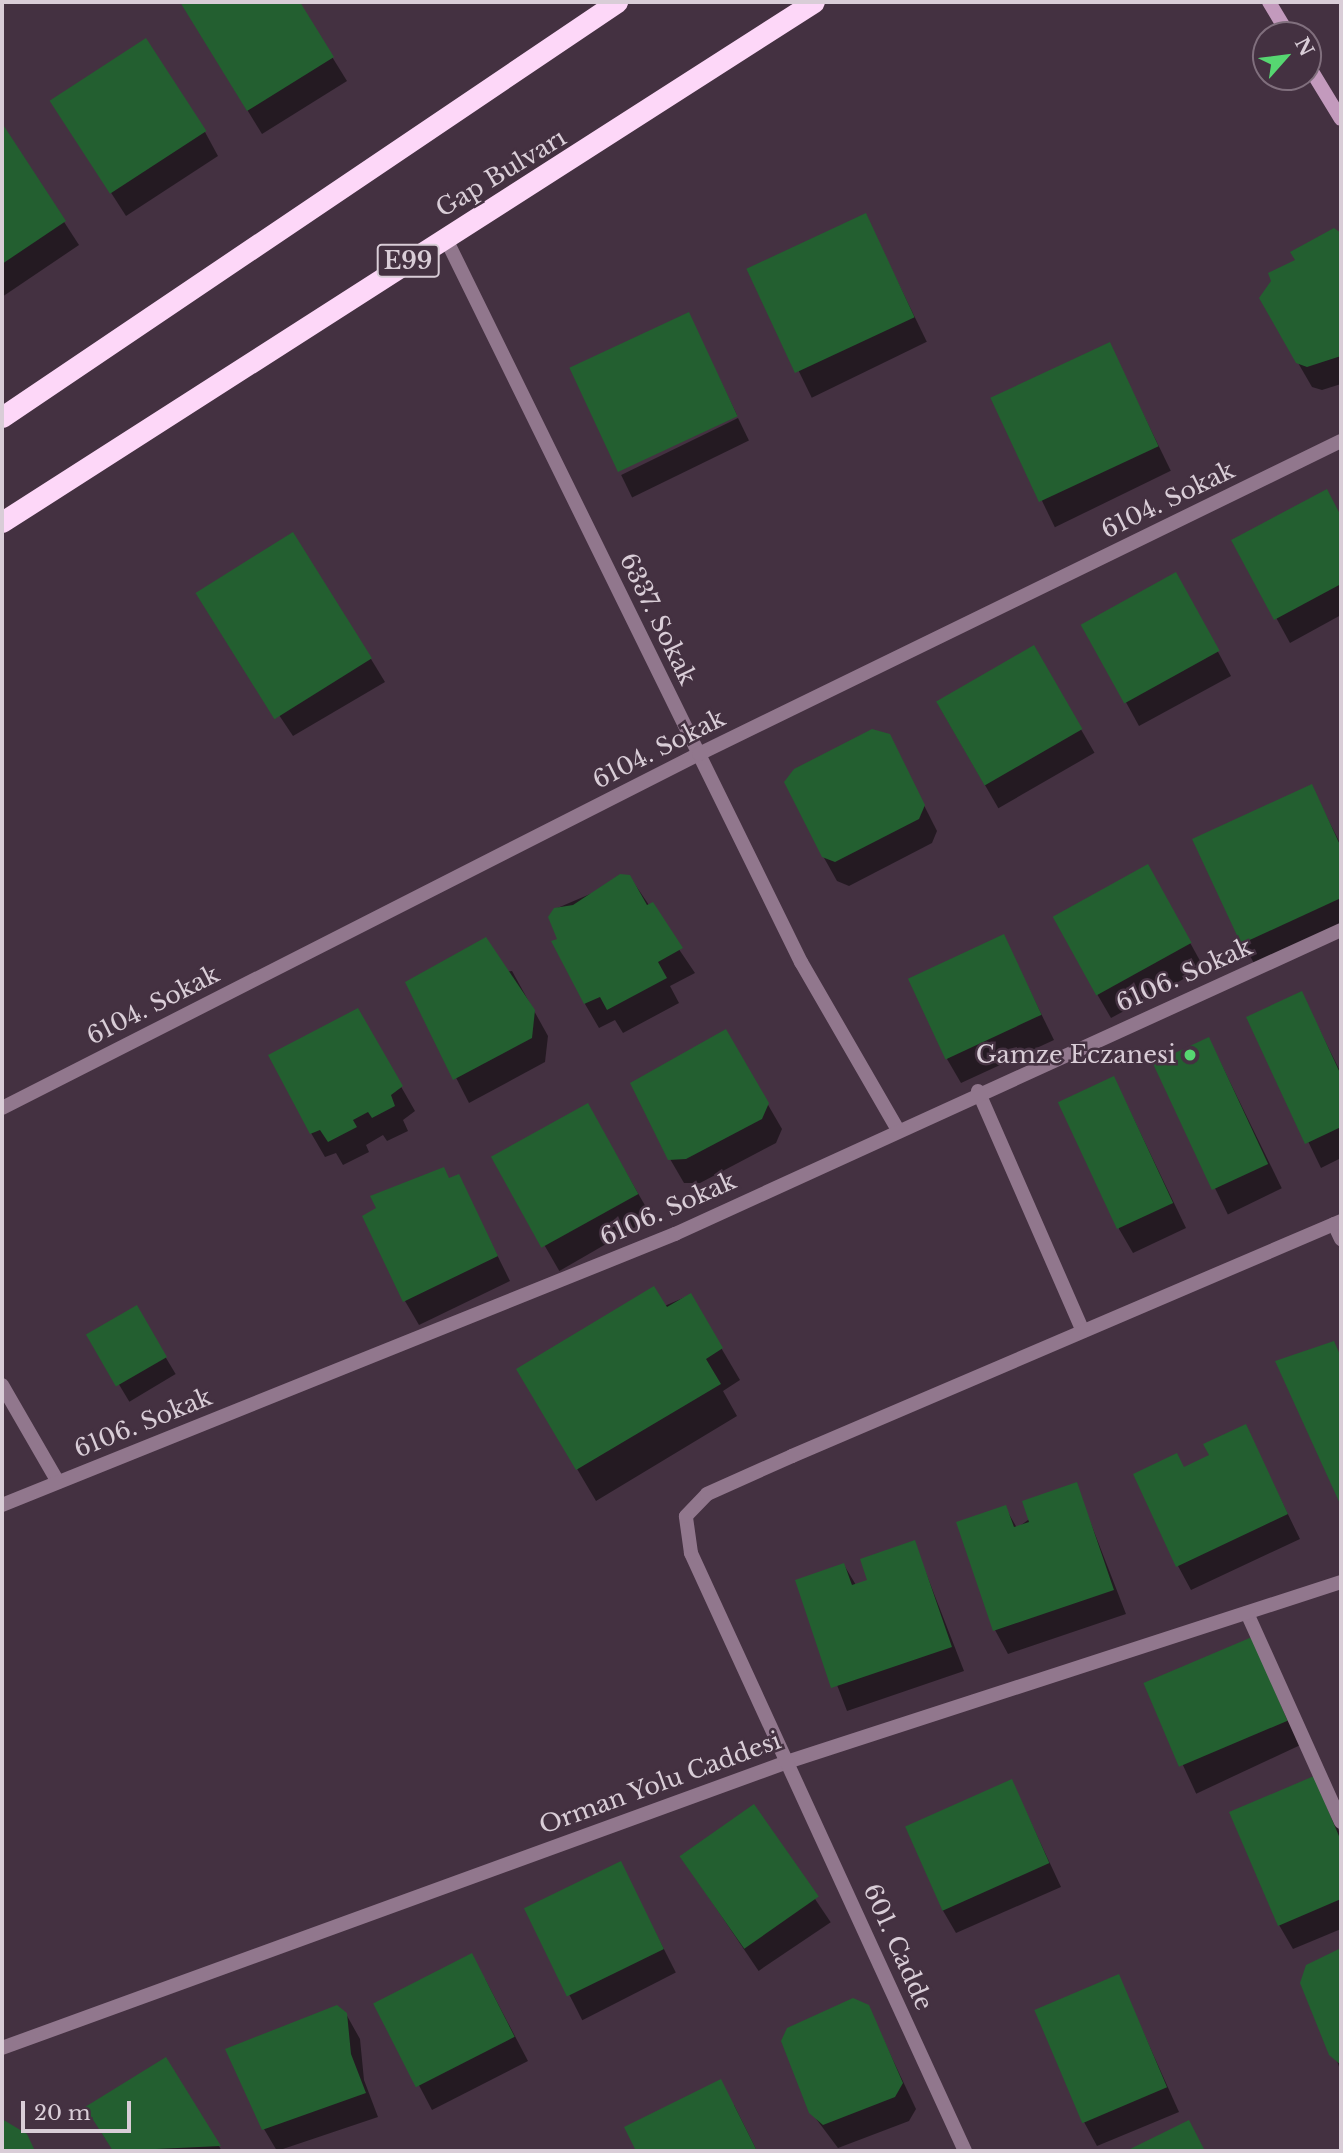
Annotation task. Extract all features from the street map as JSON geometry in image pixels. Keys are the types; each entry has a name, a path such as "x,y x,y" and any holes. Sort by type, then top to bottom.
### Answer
{"highway":[{"path":"2,417 617,2"},
{"name":"Gap Bulvarı","path":"2,522 814,2"}],"main road":[{"path":"1269,2 1281,21"},
{"path":"1322,88 1341,119"}],"street":[{"name":"6337. Sokak","path":"445,237 801,962 897,1128"},
{"name":"6104. Sokak","path":"2,1108 699,754 1341,441"},
{"name":"6106. Sokak","path":"2,1505 675,1234 978,1091 1341,930"},
{"path":"978,1091 1083,1331 1338,1222 1341,1239"},
{"name":"601. Cadde","path":"965,2151 790,1760 691,1553 686,1516 707,1494 1083,1331"},
{"path":"2,1385 58,1482"},
{"name":"Orman Yolu Caddesi","path":"2,2048 790,1760 1341,1582"},
{"path":"1247,1613 1341,1822"}],"building":[{"path":"180,2 300,2 334,57 247,111"},
{"path":"146,38 206,131 110,194 50,101"},
{"path":"2,123 66,221 2,264"},
{"path":"866,213 915,317 795,373 746,269"},
{"path":"1334,228 1341,233 1341,356 1307,367 1296,363 1259,298 1271,281 1268,273 1295,260 1290,252"},
{"path":"689,312 738,416 618,472 569,368"},
{"path":"1110,342 1159,446 1039,502 990,398"},
{"path":"1327,489 1341,516 1341,584 1274,620 1231,540"},
{"path":"293,532 372,658 274,719 195,593"},
{"path":"1176,572 1220,651 1124,704 1081,625"},
{"path":"1034,645 1082,729 985,786 936,702"},
{"path":"872,729 890,734 925,805 919,819 835,862 822,857 784,782 794,769"},
{"path":"1312,784 1341,847 1341,898 1241,944 1192,839"},
{"path":"1148,864 1192,943 1096,996 1053,917"},
{"path":"620,874 630,875 647,905 653,902 683,948 658,962 667,978 607,1010 600,997 584,1004 551,941 557,939 548,917 554,908 573,905"},
{"path":"1004,934 1042,1015 946,1059 908,979"},
{"path":"486,937 535,1010 532,1038 453,1080 405,982"},
{"path":"1302,991 1341,1075 1341,1127 1305,1144 1246,1017"},
{"path":"358,1008 403,1086 391,1095 395,1106 372,1118 368,1112 353,1120 357,1127 328,1142 320,1130 310,1134 268,1055"},
{"path":"726,1029 769,1103 762,1119 686,1159 668,1160 630,1083"},
{"path":"1209,1037 1268,1164 1212,1190 1153,1063"},
{"path":"1114,1076 1173,1203 1117,1229 1058,1102"},
{"path":"588,1103 638,1194 541,1248 491,1157"},
{"path":"444,1167 449,1178 459,1174 498,1256 403,1302 362,1216 376,1208 370,1196"},
{"path":"654,1286 667,1307 691,1293 723,1348 706,1359 721,1384 576,1470 516,1369"},
{"path":"137,1305 167,1357 116,1386 86,1334"},
{"path":"1334,1341 1341,1357 1341,1506 1275,1361"},
{"path":"1246,1424 1288,1514 1176,1567 1133,1474 1177,1453 1184,1467 1209,1455 1203,1444"},
{"path":"1077,1482 1114,1590 993,1631 956,1522 1006,1505 1014,1527 1029,1522 1022,1501"},
{"path":"915,1540 952,1647 831,1688 795,1580 844,1563 852,1585 867,1580 860,1559"},
{"path":"1252,1637 1288,1721 1179,1767 1143,1683"},
{"path":"1314,1776 1341,1841 1341,1899 1278,1926 1229,1812"},
{"path":"1012,1779 1049,1863 943,1911 905,1827"},
{"path":"754,1804 819,1897 744,1949 679,1856"},
{"path":"621,1861 664,1949 567,1996 524,1908"},
{"path":"1341,1948 1341,2065 1329,2055 1300,1983 1306,1965"},
{"path":"472,1953 515,2037 416,2087 373,2003"},
{"path":"1119,1974 1167,2087 1082,2123 1034,2010"},
{"path":"853,1998 869,2005 903,2083 895,2097 823,2125 809,2113 781,2041 787,2028"},
{"path":"337,2005 347,2013 351,2054 366,2093 262,2130 225,2049"},
{"path":"166,2057 221,2146 113,2151 85,2107"},
{"path":"721,2079 757,2151 636,2151 624,2127"},
{"path":"2,2119 27,2134 35,2151 2,2151"},
{"path":"1189,2120 1205,2151 1126,2151"}],"place":[{"name":"Gamze Eczanesi","path":"1190,1055"}]}
